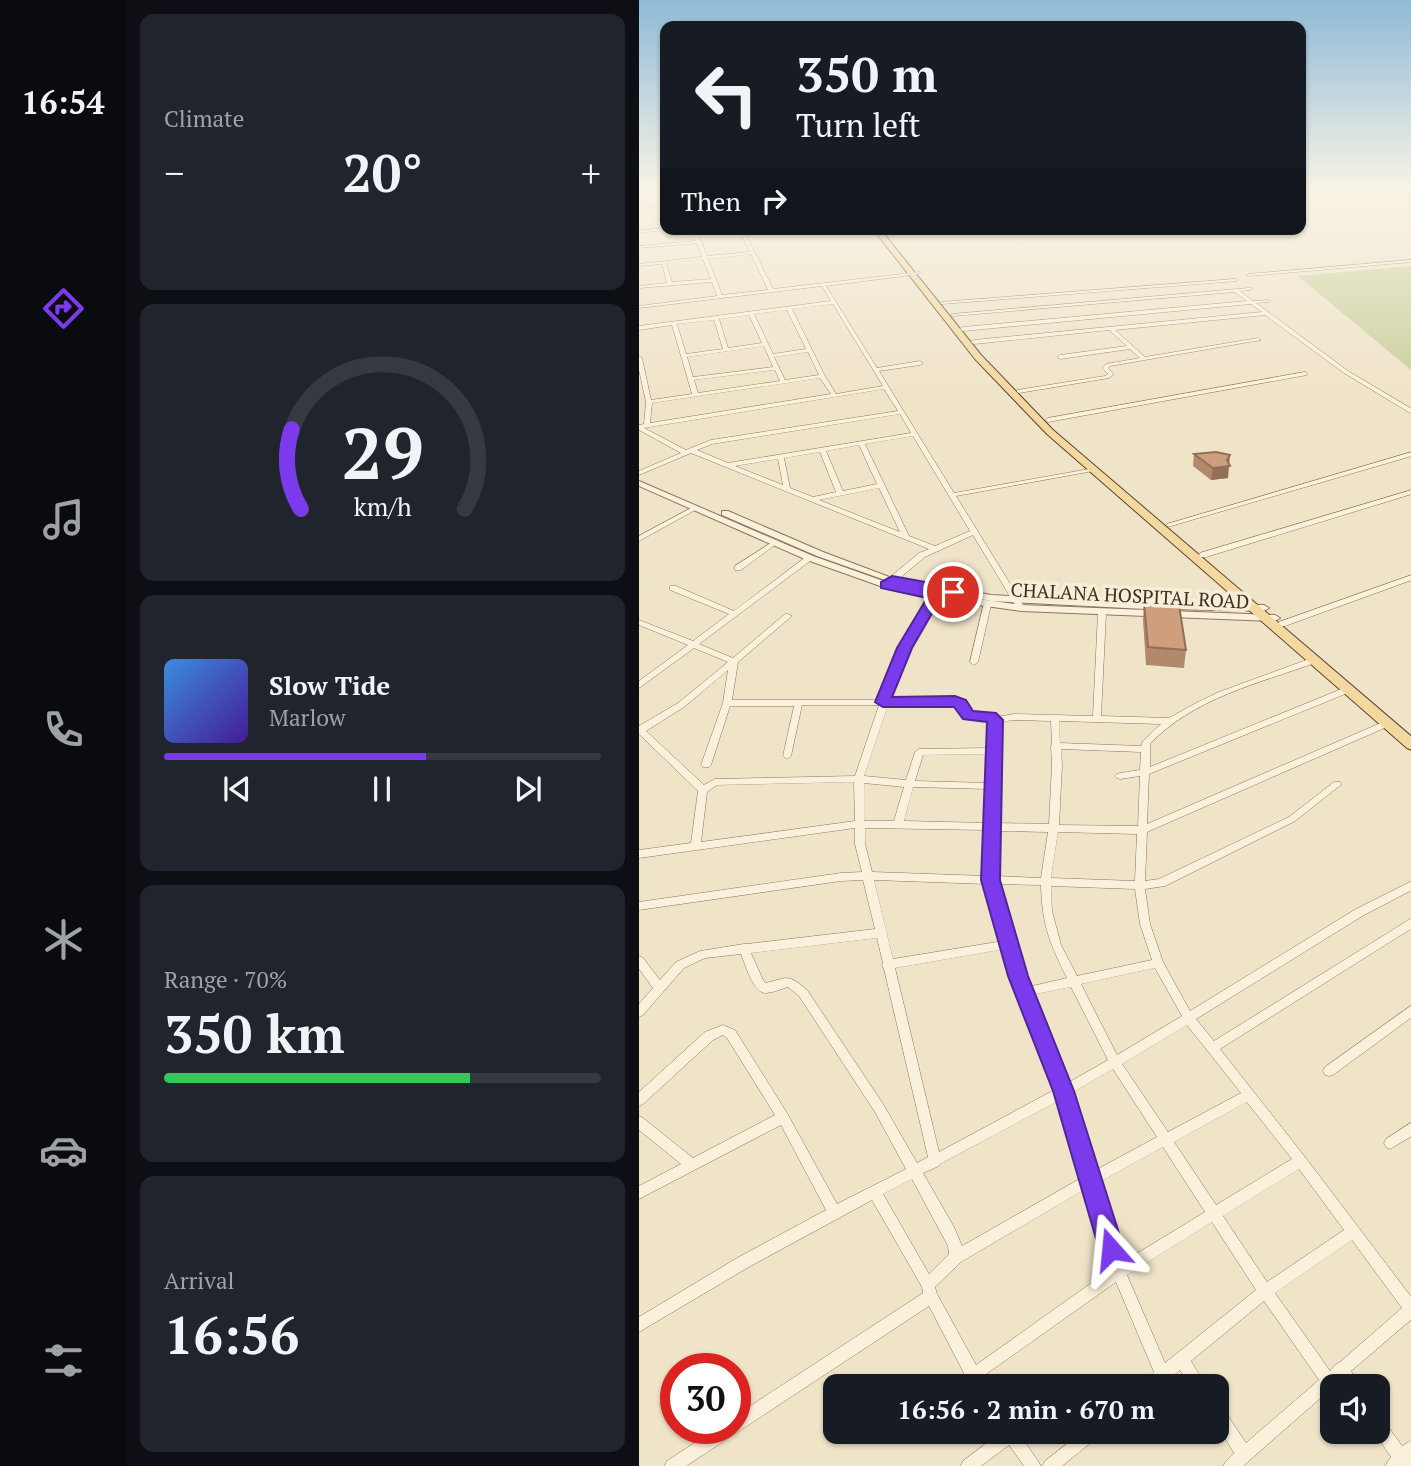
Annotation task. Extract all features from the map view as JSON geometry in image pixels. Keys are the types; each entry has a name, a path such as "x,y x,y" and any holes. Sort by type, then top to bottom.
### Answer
{"main road":[{"path":"900,256 974,342 1048,420 1203,555 1312,661 1411,745"},
{"path":"903,256 979,357 1050,432 1411,734"}],"street":[{"path":"639,265 720,256"},
{"path":"753,256 771,290"},
{"path":"705,258 720,297"},
{"path":"1249,275 1411,261"},
{"path":"664,262 670,284"},
{"path":"639,307 915,273"},
{"path":"942,303 1235,279"},
{"path":"639,287 713,280"},
{"path":"823,284 1013,599 1021,608"},
{"path":"953,315 1249,289"},
{"path":"1235,290 1353,377 1411,412"},
{"path":"963,328 1267,301"},
{"path":"639,327 834,302"},
{"path":"789,309 834,395"},
{"path":"751,313 783,382"},
{"path":"974,342 1266,313"},
{"path":"716,318 727,350"},
{"path":"674,323 696,396"},
{"path":"1110,328 1144,359"},
{"path":"1019,391 1107,377 1111,374 1105,368 1108,365 1259,340"},
{"path":"684,356 765,344"},
{"path":"1060,357 1131,347"},
{"path":"771,356 809,350"},
{"path":"639,358 642,384 649,402 647,424"},
{"path":"876,370 920,363"},
{"path":"691,379 776,368"},
{"path":"1048,420 1305,374"},
{"path":"649,402 822,376"},
{"path":"639,427 887,387"},
{"path":"639,474 687,451 718,441 901,412"},
{"path":"639,427 687,451 729,465 933,548"},
{"path":"729,465 914,434"},
{"path":"861,443 906,537"},
{"path":"823,450 840,493"},
{"path":"1169,525 1411,454"},
{"path":"781,456 787,489"},
{"path":"951,495 1093,469"},
{"name":"CHALANA HOSPITAL ROAD","path":"639,474 889,582 974,596 1267,616"},
{"name":"CHALANA HOSPITAL ROAD","path":"639,483 810,558 935,596 987,605 1102,613 1267,616"},
{"path":"813,499 882,485"},
{"path":"1203,555 1411,492"},
{"path":"639,539 695,508"},
{"path":"889,582 933,548 974,532"},
{"path":"738,568 774,543"},
{"path":"639,685 810,558"},
{"path":"1267,616 1411,577"},
{"path":"673,588 735,614"},
{"path":"935,596 904,648 883,702 859,779 859,824 868,876 935,1161"},
{"path":"974,662 987,605"},
{"path":"1097,719 1102,613"},
{"path":"703,790 639,730 672,712 788,616"},
{"path":"639,622 734,661"},
{"path":"706,765 727,704 734,661"},
{"path":"1312,661 1198,706 1154,731 1146,743 1140,886 1145,925 1158,964 1188,1017 1301,1161 1411,1310 1335,1374"},
{"path":"1120,776 1145,772 1347,690"},
{"path":"787,756 799,702"},
{"path":"727,704 955,702 961,704 968,716 990,717 995,720 1014,717 1168,721"},
{"path":"1055,718 1054,827 1046,881 1050,929 1114,1061 1165,1142 1324,1374"},
{"path":"995,720 991,880 1025,992 1064,1091 1089,1181 1119,1272 1163,1374"},
{"path":"639,854 859,824 1142,830 1386,724"},
{"path":"1055,746 1146,749"},
{"path":"898,825 919,752 994,751"},
{"path":"696,846 703,790 708,785 729,780 859,779 911,784 992,786"},
{"path":"639,906 841,877 1046,881 1140,886 1161,883 1292,820 1337,784"},
{"path":"639,1325 835,1213 1064,1091 1360,912 1411,885"},
{"path":"1214,1047 1411,922"},
{"path":"639,1012 672,974 691,958 744,948 880,933"},
{"path":"887,965 1010,944"},
{"path":"744,948 759,984 764,988 790,982 803,993 879,1108 949,1232 955,1245 956,1257"},
{"path":"639,961 660,989"},
{"path":"1025,992 1074,979 1158,964"},
{"path":"1329,1071 1411,1010"},
{"path":"639,1100 709,1036 723,1030 731,1034 783,1117 835,1213"},
{"path":"751,1413 930,1291 956,1257 1089,1181 1249,1095"},
{"path":"639,1193 783,1117"},
{"path":"639,1122 690,1164"},
{"path":"1390,1143 1411,1128"},
{"path":"985,1374 1119,1272 1301,1161"},
{"path":"875,1192 972,1374"},
{"path":"1164,1374 1265,1291 1354,1231"},
{"path":"1182,1360 1191,1374"},
{"path":"1341,1369 1344,1374"},
{"path":"1231,1466 1320,1387"},
{"path":"1229,1431 1243,1453"},
{"path":"1390,1441 1403,1459"},
{"path":"672,1466 706,1444"},
{"path":"968,1466 996,1444"},
{"path":"1018,1444 1033,1466"},
{"path":"1050,1466 1078,1444"}],"green space":[{"path":"1411,266 1411,370 1298,276"}],"building":[{"path":"1216,452 1230,455 1227,460 1230,466 1213,468 1194,454"},
{"path":"1144,603 1179,605 1186,650 1148,647"}],"route":[{"path":"953,592 892,580 886,585 935,596 904,648 883,702 955,702 961,704 968,716 990,717 995,720 989,863 991,880 1018,976 1064,1091 1111,1249"}]}
